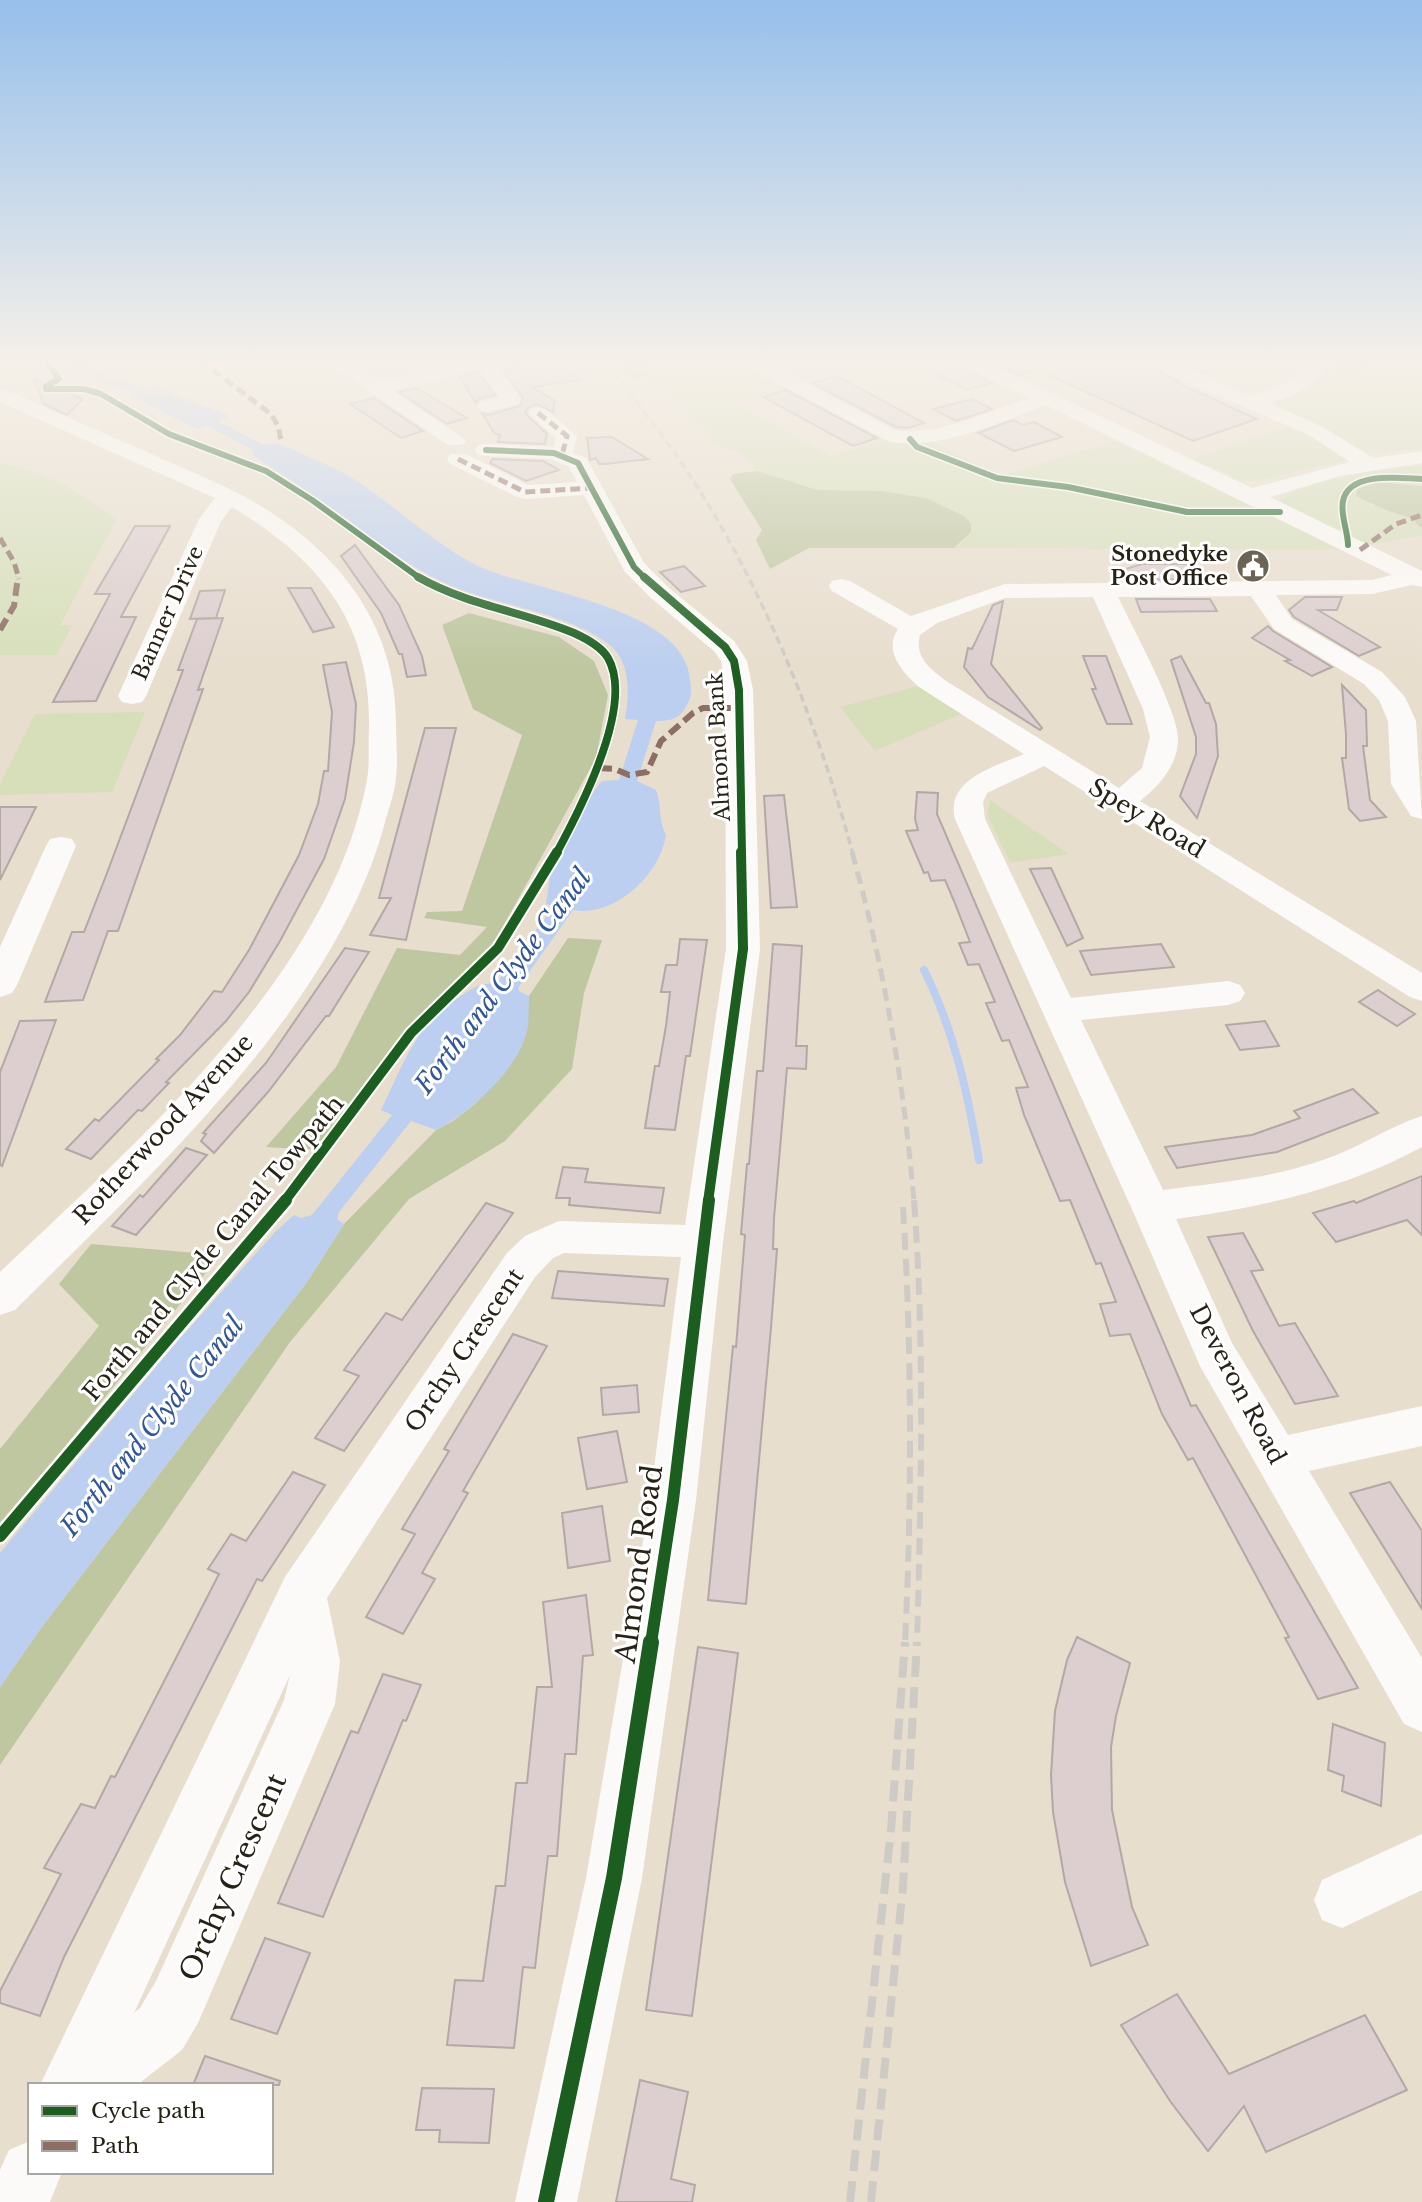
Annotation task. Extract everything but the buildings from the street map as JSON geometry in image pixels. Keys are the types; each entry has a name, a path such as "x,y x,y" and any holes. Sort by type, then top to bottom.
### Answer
{"street":[{"name":"Rotherwood Avenue","path":"0,1298 179,1119 255,1031 310,956 356,869 373,818 385,759 387,716 375,653 351,602 301,545 261,514 229,496 152,464"},
{"path":"479,464 525,492 591,488"},
{"name":"Almond Bank","path":"578,464 635,567 660,593 724,646 738,672 744,928"},
{"path":"1181,464 1418,579"},
{"path":"1248,496 1316,475 1368,464"},
{"name":"Banner Drive","path":"132,696 210,519 229,496"},
{"path":"841,586 912,627 920,621 988,595 1006,591 1372,587 1418,579"},
{"path":"1258,588 1283,624 1373,678 1391,697 1402,721 1406,783 1422,810"},
{"path":"1102,589 1157,709 1164,737 1156,769 1148,780 1120,802"},
{"name":"Spey Road","path":"912,627 907,635 905,649 918,674 1422,989"},
{"name":"Deveron Road","path":"1045,755 970,794 966,806 982,847 1151,1207 1215,1353 1422,1706"},
{"path":"0,985 61,846"},
{"name":"Almond Road","path":"546,2202 616,1864 671,1513 744,928"},
{"path":"1059,1011 1228,993"},
{"path":"1151,1207 1272,1188 1331,1173 1422,1130"},
{"name":"Orchy Crescent","path":"71,2083 302,1594 521,1265 540,1247 559,1237 703,1242"},
{"path":"1277,1458 1422,1426"},
{"name":"Orchy Crescent","path":"92,2083 161,2029 177,2002 309,1704 317,1659 302,1594"},
{"path":"1342,1900 1422,1861"},
{"path":"18,2202 30,2174"}],"green space":[{"path":"0,464 3,464 62,484 116,520 60,625 73,625 56,655 0,655"},
{"path":"751,464 976,464 999,476 1040,464 1163,464 1342,550 954,548 962,542 971,524 964,516 926,498 881,491 817,490 757,471"},
{"path":"1203,464 1330,464 1256,481 1242,481"},
{"path":"1422,465 1422,486 1378,482 1357,489 1356,496 1388,511 1416,519 1416,524 1422,528 1422,536 1367,545 1282,504 1280,499 1294,491 1329,480"},
{"path":"757,471 817,490 881,491 926,498 964,516 971,524 971,532 954,548 809,548 770,569 756,540 762,530 730,479 733,474"},
{"path":"1378,482 1422,486 1422,528 1416,524 1415,519 1388,511 1356,496 1357,489"},
{"path":"469,613 559,637 594,661 608,695 596,758 495,941 409,1026 317,1150 266,1147 336,1067 397,948 460,955 487,927 424,918 427,912 462,911 522,735 473,709 442,625"},
{"path":"918,686 961,714 875,751 840,707"},
{"path":"145,712 112,792 0,795 0,784 35,714"},
{"path":"990,800 1069,854 1010,863 987,814"},
{"path":"568,938 602,940 584,993 572,1069 505,1141 409,1199 290,1342 0,1765 0,1687 41,1628 307,1282 344,1224 436,1130 475,1104 497,1081 526,1034 529,996"},
{"path":"91,1244 220,1255 0,1527 0,1449 99,1326 59,1284"}],"water":[{"name":"Forth and Clyde Canal","path":"266,464 324,464 377,495 447,548 476,565 635,618 662,635 682,655 690,680 690,698 680,715 656,721 637,781 656,790 666,835 662,850 645,878 619,900 589,911 573,910 518,988 529,996 526,1035 502,1077 477,1102 436,1130 411,1121 339,1212 337,1219 344,1224 307,1282 41,1628 0,1687 0,1553 176,1343 275,1232 294,1215 301,1218 312,1215 392,1115 381,1110 412,1046 433,1019 474,988 496,984 554,906 546,904 550,876 593,792 602,781 619,780 638,720 625,719 628,691 623,663 613,648 597,636 556,618 464,591 432,577 394,554"}],"waterway":[{"path":"924,970 944,1016 959,1063 979,1160"}],"railway":[{"path":"682,464 735,552 782,649 821,751 853,854"},
{"path":"852,852 874,938 891,1026 905,1114 914,1202"},
{"path":"914,1200 921,1366 917,1643"},
{"path":"903,1207 910,1425 905,1643"},
{"path":"850,2202 891,1830 905,1642"},
{"path":"871,2202 903,1886 917,1642"}],"marked path":[{"path":"468,464 525,492 591,488"},
{"path":"1360,550 1396,524 1422,515"},
{"path":"0,538 14,562 19,584 14,606 0,630"},
{"path":"599,768 615,769 629,775 647,772 661,741 693,713 703,708 739,708"}],"cycle path":[{"name":"Forth and Clyde Canal Towpath","path":"0,1536 298,1185 422,1020 498,948 564,840 601,757 613,717 616,684 608,658 588,640 561,628 506,613 445,591 394,561 295,488 249,464"},
{"path":"546,2202 614,1878 673,1500 703,1242 743,949 739,690 734,661 725,647 660,593 634,567 578,464"},
{"path":"960,464 997,478 1068,487 1187,512 1280,512"},
{"path":"1348,545 1343,506 1346,492 1364,481 1422,479"}],"place":[{"name":"Stonedyke Post Office","path":"1253,566"}]}
